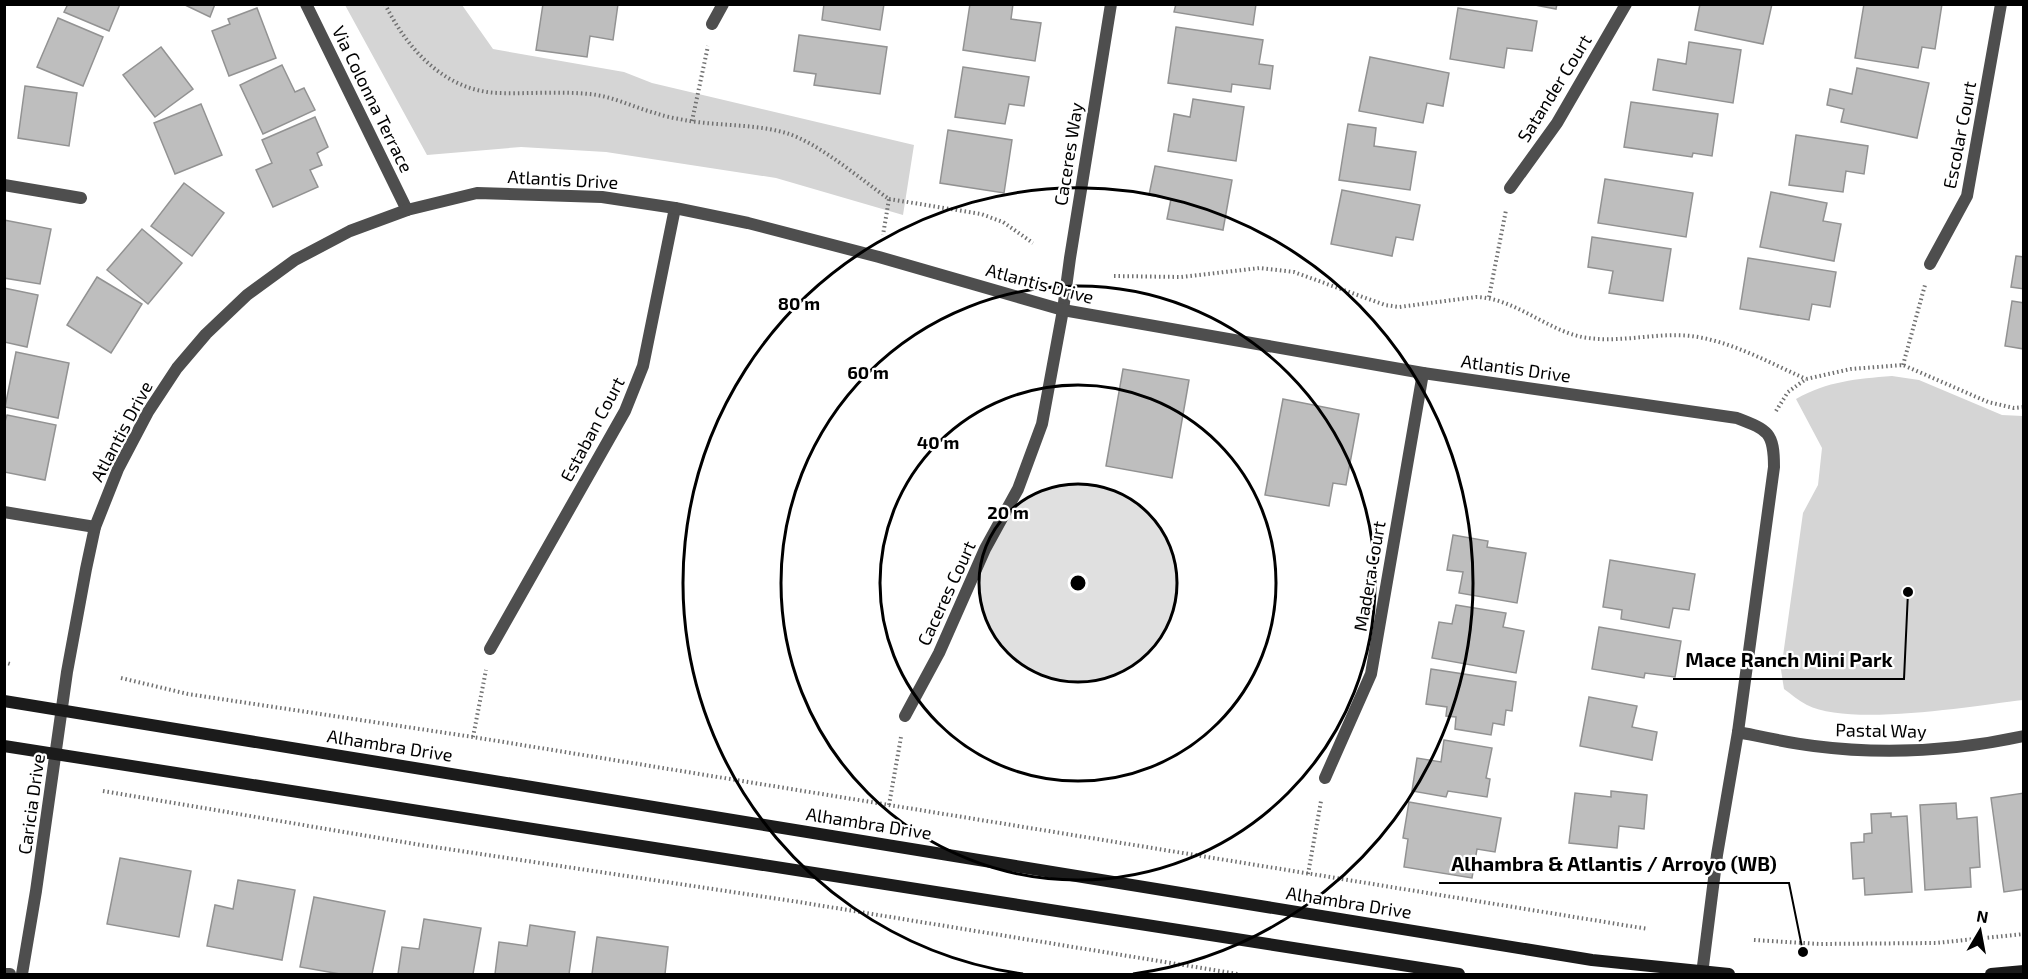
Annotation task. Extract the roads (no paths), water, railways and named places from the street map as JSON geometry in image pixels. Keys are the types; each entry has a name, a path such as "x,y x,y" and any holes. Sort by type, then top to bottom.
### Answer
{"main road":[{"name":"Alhambra Drive","path":"4,701 1592,960 1729,975"},
{"path":"4,746 1459,975"},
{"path":"1992,975 2024,971"}],"street":[{"name":"Via Colonna Terrace","path":"306,4 407,210"},
{"path":"712,24 723,4"},
{"name":"Caceres Way","path":"1063,310 1111,4"},
{"name":"Satander Court","path":"1510,189 1557,123 1626,4"},
{"name":"Escolar Court","path":"1930,264 1967,196 2001,4"},
{"path":"4,185 81,198"},
{"name":"Atlantis Drive","path":"62,710 68,666 95,527 118,469 147,412 177,368 206,334 247,295 295,260 350,231 407,210 477,193 602,197 675,208 879,257 1063,310 1423,373 1737,418 1764,429 1774,446 1774,467 1738,732"},
{"name":"Estaban Court","path":"490,649 626,411 643,366 675,208"},
{"name":"Caceres Court","path":"905,716 939,653 985,549 1018,489 1042,424 1063,310"},
{"name":"Madera Court","path":"1325,778 1371,674 1423,373"},
{"path":"4,512 95,527"},
{"name":"Caricia Drive","path":"22,975 62,710"},
{"path":"1702,973 1717,855 1738,732"},
{"name":"Pastal Way","path":"1738,732 1815,747 1899,752 1994,742 2024,736"},
{"path":"4,974 10,975"}],"place":[{"name":"Mace Ranch Mini Park","path":"1908,592"},
{"name":"Alhambra & Atlantis / Arroyo (WB)","path":"1803,952"}]}
